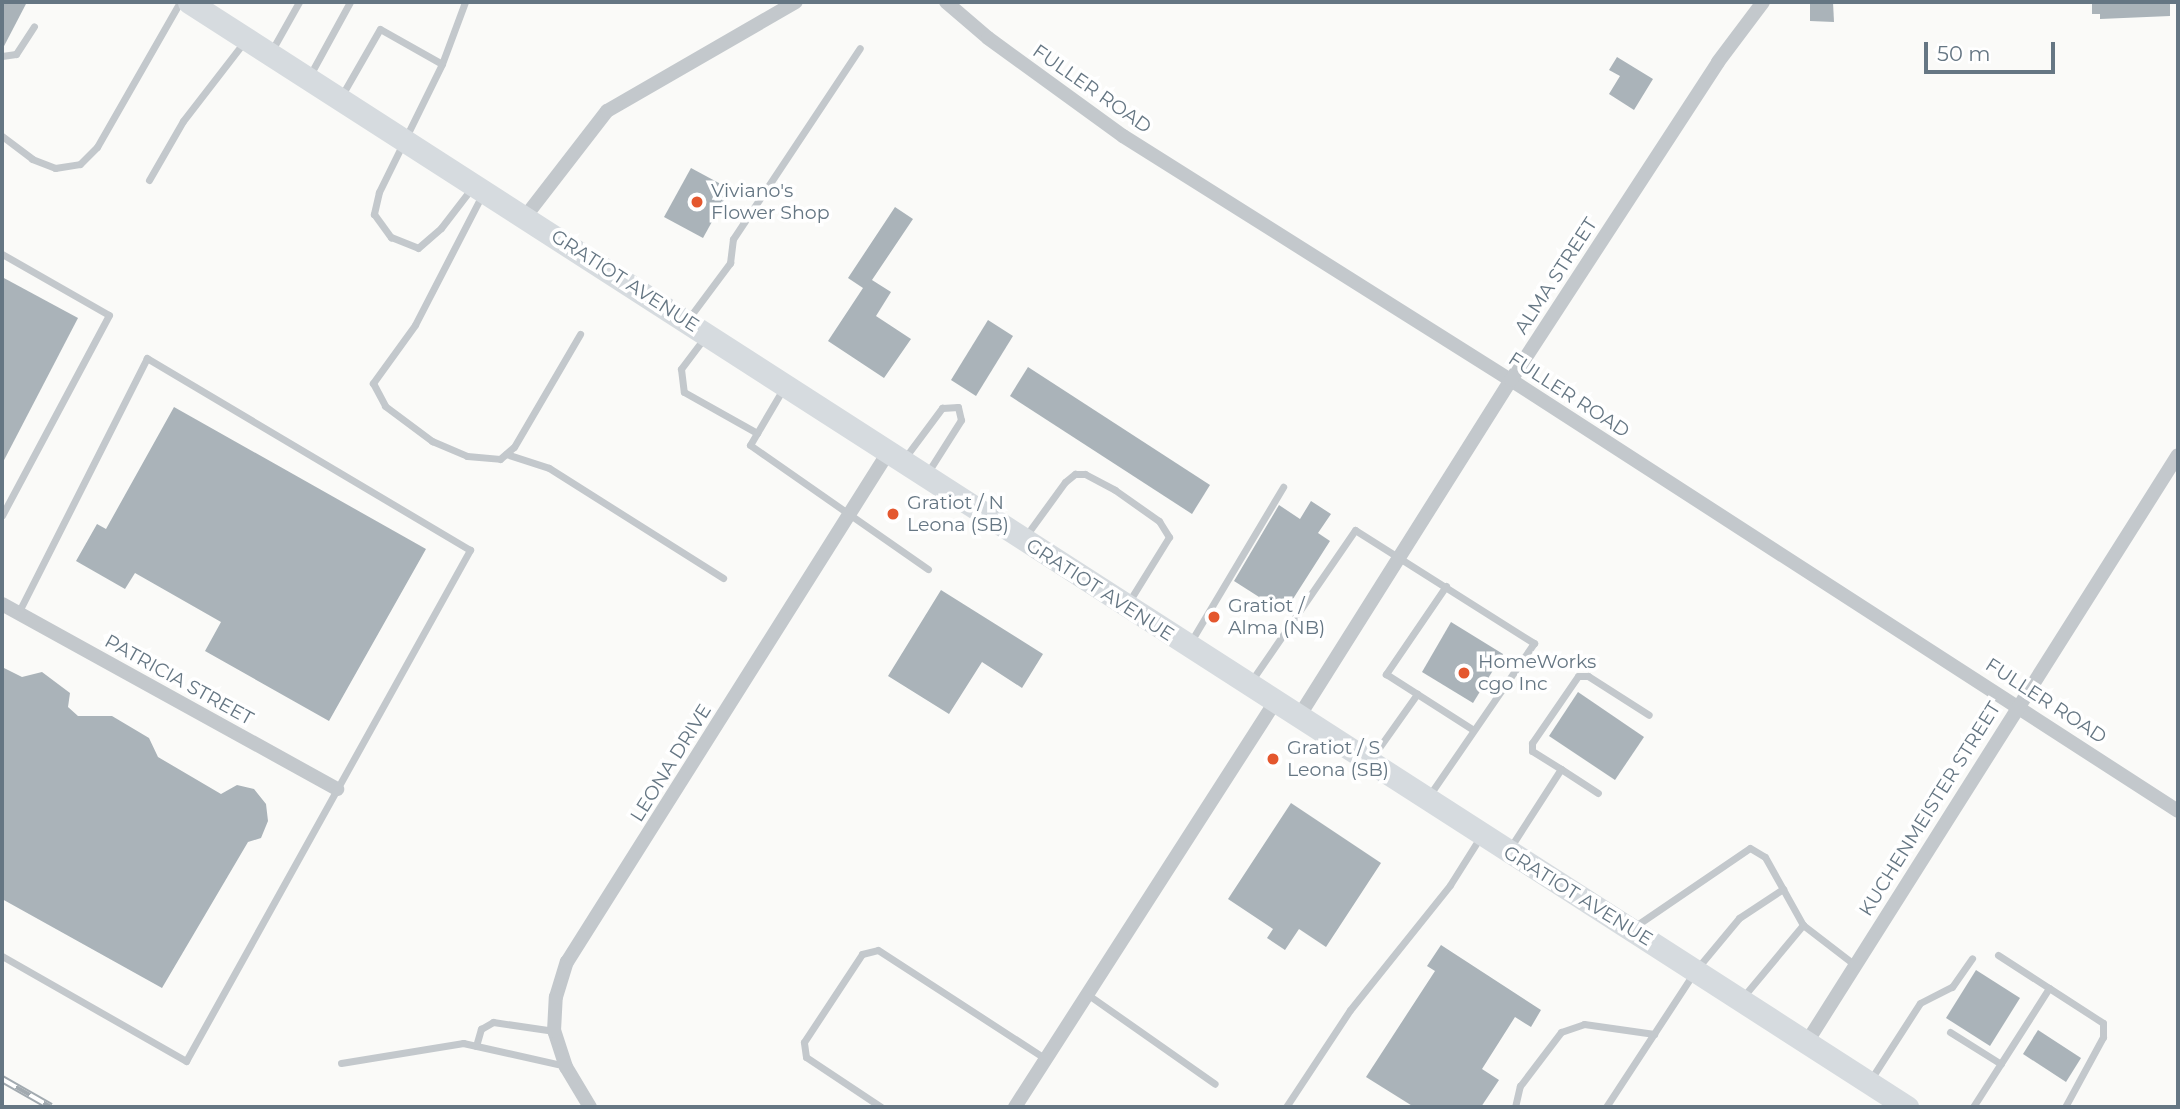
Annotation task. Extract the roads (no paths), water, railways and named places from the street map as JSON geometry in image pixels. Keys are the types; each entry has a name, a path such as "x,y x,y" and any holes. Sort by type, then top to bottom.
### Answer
{"main road":[{"name":"GRATIOT AVENUE","path":"189,2 896,456 1274,703 1908,1107"}],"street":[{"path":"525,217 607,111 796,2"},
{"name":"FULLER ROAD","path":"946,2 988,38 1122,136 1511,380 2017,704 2178,811"},
{"name":"ALMA STREET","path":"1298,718 1511,380 1718,62 1763,2"},
{"name":"LEONA DRIVE","path":"590,1107 566,1067 554,1031 556,997 567,962 851,514 896,456"},
{"name":"KUCHENMEISTER STREET","path":"1807,1042 2017,704 2178,456"},
{"name":"PATRICIA STREET","path":"2,604 337,789"},
{"path":"1015,1107 1274,703"}],"lane":[{"path":"2,136 32,159 55,168 80,164 97,147 180,2"},
{"path":"270,54 299,2"},
{"path":"308,79 351,2"},
{"path":"465,2 442,64 406,142 379,192 374,214 391,237 418,248 427,243 479,188"},
{"path":"2,56 16,54 34,26"},
{"path":"340,99 380,29 442,64"},
{"path":"149,180 183,121 246,38"},
{"path":"687,322 730,263 733,240 860,48"},
{"path":"479,188 415,325 373,383 385,406 432,441 489,461 506,454 580,334"},
{"path":"2,254 109,315 2,515"},
{"path":"707,335 681,369 684,392 757,433"},
{"path":"2,956 186,1061 470,550 147,358 18,613"},
{"path":"785,385 750,445 928,569"},
{"path":"896,456 942,408 958,407 961,420 925,476"},
{"path":"506,454 549,468 723,578"},
{"path":"1023,540 1065,482 1075,474 1115,490 1159,521 1169,537 1126,607"},
{"path":"1187,647 1283,487"},
{"path":"1248,686 1355,530 1446,586 1534,643 1472,729 1427,800"},
{"path":"1446,586 1386,674 1472,729"},
{"path":"1598,793 1532,751 1532,743 1578,676 1588,676 1649,715"},
{"path":"1368,762 1417,694"},
{"path":"1507,851 1561,769"},
{"path":"1286,1107 1350,1010 1450,885 1482,835"},
{"path":"1631,930 1750,848 1765,857 1803,925 1855,965"},
{"path":"1606,1107 1695,971 1739,918 1783,889"},
{"path":"1741,1000 1777,951 1803,925"},
{"path":"881,1107 806,1057 804,1042 862,954 878,950 1046,1059"},
{"path":"1998,955 2103,1023 2104,1037 2065,1107"},
{"path":"1869,1082 1920,1003 1952,988 1972,958"},
{"path":"1973,1107 2049,988"},
{"path":"1087,995 1215,1084"},
{"path":"476,1046 481,1028 493,1021 554,1031"},
{"path":"1515,1107 1520,1086 1561,1032 1584,1024 1654,1034"},
{"path":"1951,1032 2001,1064"},
{"path":"341,1063 463,1043 566,1067"}],"railway":[{"path":"2,1079 51,1107"}],"place":[{"name":"Viviano's Flower Shop","path":"697,202"},
{"name":"Gratiot / N Leona (SB)","path":"893,514"},
{"name":"Gratiot / Alma (NB)","path":"1214,617"},
{"name":"HomeWorks cgo Inc","path":"1464,673"},
{"name":"Gratiot / S Leona (SB)","path":"1273,759"}]}
